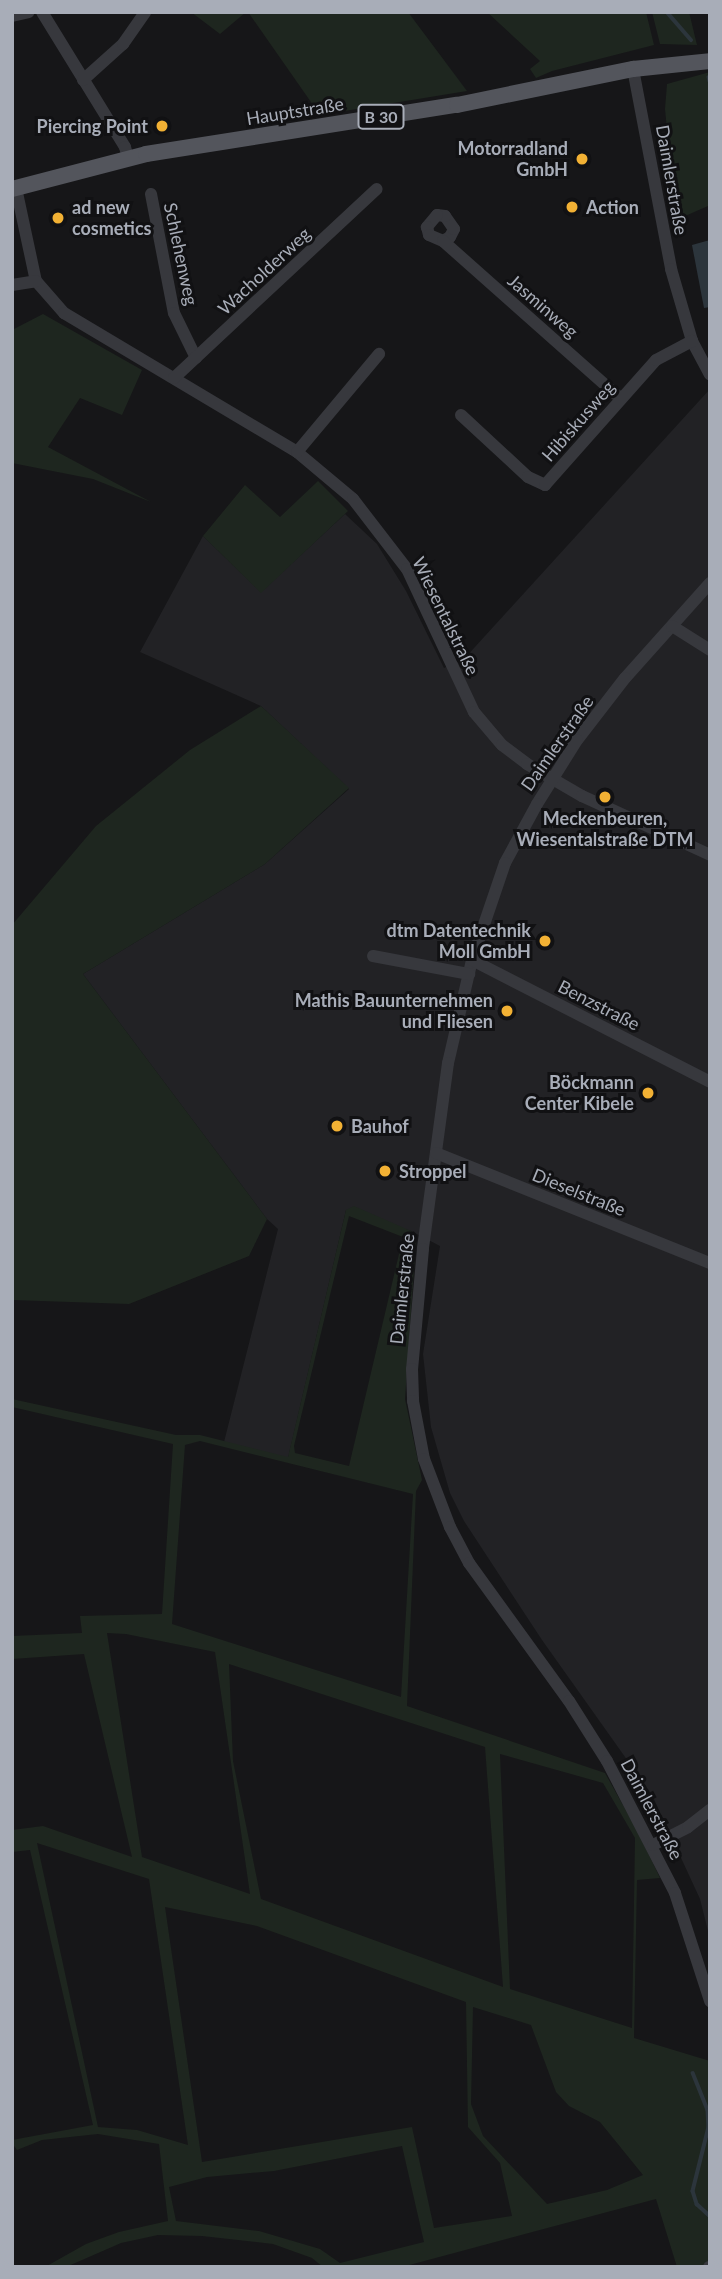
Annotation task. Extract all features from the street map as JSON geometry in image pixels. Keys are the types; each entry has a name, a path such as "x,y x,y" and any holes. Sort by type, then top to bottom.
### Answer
{"main road":[{"name":"Hauptstraße","path":"14,188 128,158 457,105 633,69 710,61"}],"street":[{"path":"12,16 30,12"},
{"path":"42,12 128,158"},
{"path":"83,80 123,44 145,12"},
{"name":"Daimlerstraße","path":"633,69 665,243 692,341 710,375"},
{"name":"Wiesentalstraße","path":"14,188 36,281 64,313 297,452 353,499 407,569 474,712 502,745 582,796 710,855"},
{"name":"Wacholderweg","path":"174,378 377,189"},
{"name":"Schlehenweg","path":"151,194 174,313 196,358"},
{"name":"Jasminweg","path":"443,241 620,398"},
{"path":"12,285 36,281"},
{"name":"Hibiskusweg","path":"461,415 528,477 545,485 656,359 692,341"},
{"path":"297,452 379,354"},
{"name":"Daimlerstraße","path":"710,583 625,678 552,779 505,863 472,960 448,1063 413,1335 413,1401 424,1459 434,1491 469,1563 569,1701 607,1761 653,1845 688,1926 710,2001"},
{"path":"672,626 710,650"},
{"path":"373,956 469,974"},
{"name":"Benzstraße","path":"472,960 710,1082"},
{"name":"Dieselstraße","path":"436,1153 710,1263"},
{"path":"653,1845 688,1827 710,1810"}],"shaded area":[{"path":"191,12 246,12 220,34"},
{"path":"248,12 408,12 467,91 320,115"},
{"path":"487,12 646,12 654,45 552,71 536,78 530,69 540,61"},
{"path":"652,12 689,12 697,45 660,44"},
{"path":"710,72 710,209 708,206 676,220 665,109 667,84"},
{"path":"710,240 710,307 704,308 692,245"},
{"path":"43,314 142,370 122,415 80,398 48,447 151,502 93,479 12,463 12,330"},
{"path":"710,389 710,1939 700,1899 652,1795 542,1640 464,1521 450,1493 431,1427 423,1354 440,1246 411,1231 346,1210 288,1458 224,1442 278,1229 267,1219 83,974 265,864 349,789 261,706 140,652 203,536 261,592 345,514 377,544 406,591 444,668 464,659"},
{"path":"318,481 348,511 261,593 203,536 245,485 280,517"},
{"path":"261,706 349,788 265,864 83,974 267,1219 249,1256 129,1304 12,1300 12,925 96,826 190,750"},
{"path":"354,1206 411,1231 416,1240 405,1399 422,1480 416,1491 407,1706 605,1773 638,1832 660,1878 637,1880 634,2038 710,2061 710,2267 677,2267 656,2199 402,2267 323,2267 312,2258 273,2244 202,2236 158,2235 121,2243 66,2267 45,2267 86,2244 119,2232 168,2221 159,2144 98,2134 42,2140 17,2150 12,2143 12,2140 93,2125 30,1850 12,1852 12,1830 43,1826 132,1857 84,1654 12,1659 12,1636 82,1633 80,1616 162,1614 173,1444 12,1407 12,1399 176,1435 200,1435 288,1457 346,1210","holes":["349,1216 403,1237 349,1466 295,1453 294,1446","200,1441 413,1494 401,1697 172,1624 185,1445","107,1633 126,1634 215,1652 250,1894 142,1857","229,1664 485,1747 503,1987 261,1899 233,1761","500,1754 603,1783 635,1838 632,2028 510,1989","37,1843 149,1879 188,2145 137,2130 98,2127","165,1907 257,1926 466,2002 468,2127 500,2163 512,2216 434,2228 412,2127 202,2162","473,2007 531,2025 556,2092 569,2106 600,2122 643,2175 607,2190 547,2204 483,2136 471,2104","402,2146 424,2242 340,2263 320,2249 259,2231 176,2221 169,2187 207,2177 274,2171"]}],"waterway":[{"path":"667,12 691,40"},
{"path":"709,77 710,81"},
{"path":"693,2073 708,2110 709,2127 693,2191 697,2204 710,2216"}],"place":[{"name":"Piercing Point","path":"162,126"},
{"name":"Motorradland GmbH","path":"582,159"},
{"name":"Action","path":"572,207"},
{"name":"ad new cosmetics","path":"58,218"},
{"name":"Meckenbeuren, Wiesentalstraße DTM","path":"605,797"},
{"name":"dtm Datentechnik Moll GmbH","path":"545,941"},
{"name":"Mathis Bauunternehmen und Fliesen","path":"507,1011"},
{"name":"Böckmann Center Kibele","path":"648,1093"},
{"name":"Bauhof","path":"337,1126"},
{"name":"Stroppel","path":"385,1171"}]}
